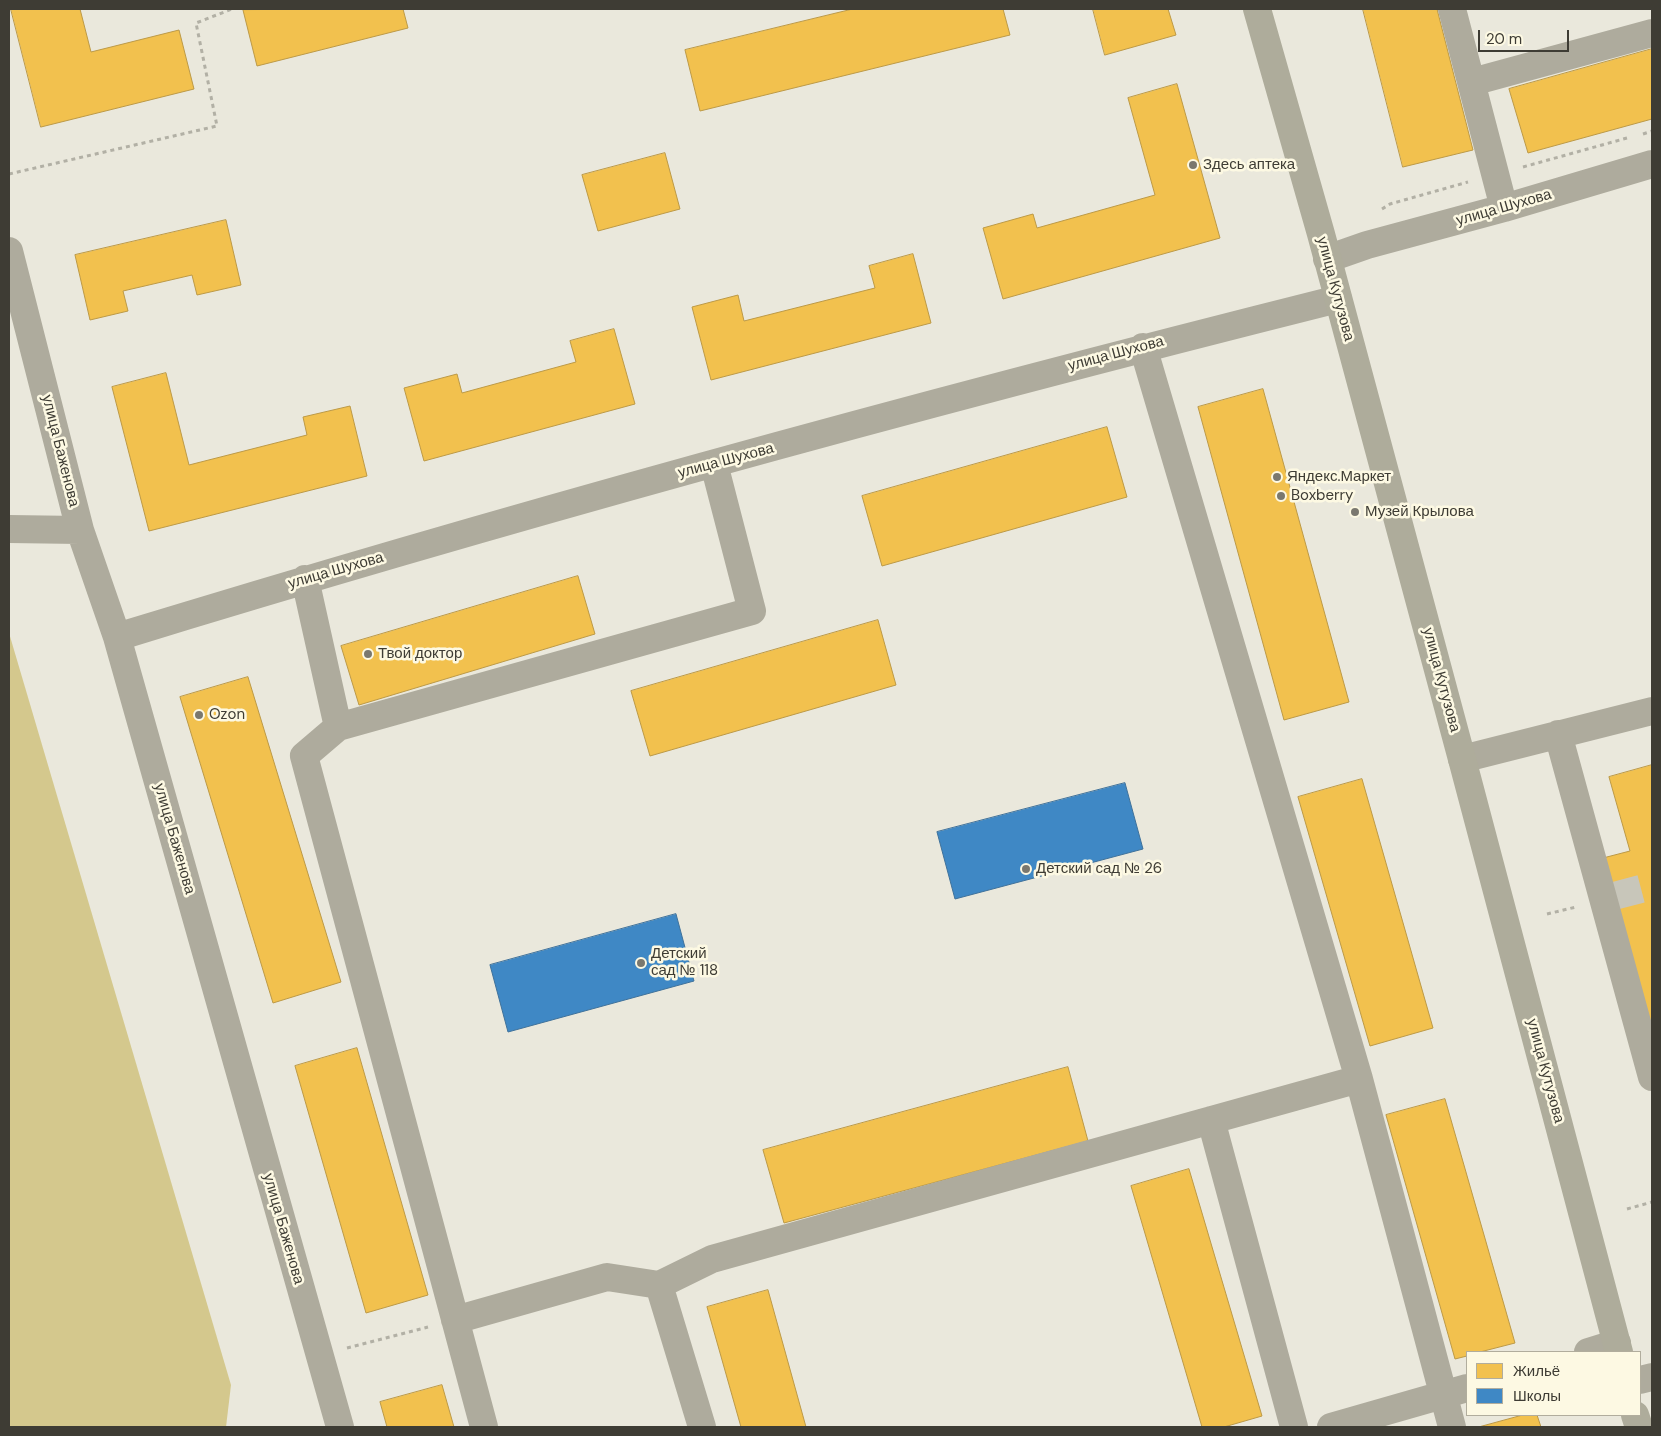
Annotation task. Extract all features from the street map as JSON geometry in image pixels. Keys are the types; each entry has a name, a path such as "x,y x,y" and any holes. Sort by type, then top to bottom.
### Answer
{"main road":[{"name":"улица Кутузова","path":"1257,9 1338,299 1618,1348"}],"street":[{"path":"1452,9 1504,208"},
{"path":"1472,82 1652,33"},
{"name":"улица Шухова","path":"1327,259 1367,245 1504,208 1652,164"},
{"name":"улица Баженова","path":"9,251 80,530 117,637 340,1427"},
{"name":"улица Шухова","path":"117,637 305,579 714,464 1142,347 1338,299"},
{"path":"1142,347 1359,1079 1455,1391 1452,1427"},
{"path":"484,1427 304,756 338,727 752,611 714,464"},
{"path":"9,529 80,530"},
{"path":"305,579 338,727"},
{"path":"1462,759 1652,712"},
{"path":"1558,734 1609,898 1652,1077"},
{"path":"455,1320 606,1277 659,1285 712,1259 1359,1079"},
{"path":"1211,1120 1294,1427"},
{"path":"659,1285 702,1427"},
{"path":"1596,1351 1618,1348"},
{"path":"1331,1427 1455,1391"}],"path":[{"path":"9,174 217,126 196,23 232,9"},
{"path":"1627,1209 1652,1202"},
{"path":"319,1356 455,1320"}],"shaded area":[{"path":"9,633 231,1385 226,1427 9,1427"}],"building: Жильё":[{"path":"11,9 80,9 91,52 179,30 194,89 41,127"},
{"path":"403,9 408,28 257,66 243,10"},
{"path":"853,9 1003,9 1010,35 700,111 685,50"},
{"path":"1093,9 1168,9 1176,35 1105,55"},
{"path":"1363,9 1437,9 1473,150 1403,167"},
{"path":"1652,49 1652,119 1528,153 1509,89"},
{"path":"1177,84 1220,238 1003,299 983,228 1033,214 1037,228 1155,195 1128,98"},
{"path":"665,153 680,209 598,231 582,175"},
{"path":"226,220 241,285 197,295 192,275 123,291 128,311 90,320 75,255"},
{"path":"913,254 931,323 711,380 692,307 738,295 744,321 875,288 869,266"},
{"path":"614,329 635,404 424,461 404,388 457,374 462,393 576,362 570,341"},
{"path":"166,373 189,465 307,435 303,417 350,406 367,476 149,531 112,387"},
{"path":"1263,389 1349,702 1284,720 1198,407"},
{"path":"1107,427 1127,497 882,566 862,496"},
{"path":"578,576 595,634 359,705 341,646"},
{"path":"878,620 896,685 650,756 631,691"},
{"path":"248,677 341,982 273,1003 180,697"},
{"path":"1652,765 1652,1032 1603,858 1630,851 1609,777"},
{"path":"1362,779 1433,1028 1370,1046 1298,797"},
{"path":"357,1048 428,1295 366,1313 295,1066"},
{"path":"1068,1067 1088,1141 784,1223 763,1150"},
{"path":"1445,1099 1515,1343 1484,1351 1466,1351 1466,1356 1455,1359 1386,1115"},
{"path":"1189,1169 1262,1416 1224,1427 1202,1427 1131,1186"},
{"path":"768,1290 806,1427 741,1427 707,1307"},
{"path":"442,1385 454,1427 387,1427 380,1402"},
{"path":"1519,1416 1537,1416 1541,1427 1479,1427"}],"building: Школы":[{"path":"1125,783 1143,849 955,899 937,832"},
{"path":"676,914 694,981 508,1032 490,965"}],"tunnel":[{"path":"1614,896 1652,886"}],"place":[{"name":"Здесь аптека","path":"1193,165"},
{"name":"Яндекс.Маркет","path":"1277,477"},
{"name":"Boxberry","path":"1281,496"},
{"name":"Музей Крылова","path":"1355,512"},
{"name":"Твой доктор","path":"368,654"},
{"name":"Ozon","path":"199,715"},
{"name":"Детский сад № 26","path":"1026,869"},
{"name":"Детский сад № 118","path":"641,963"}]}
